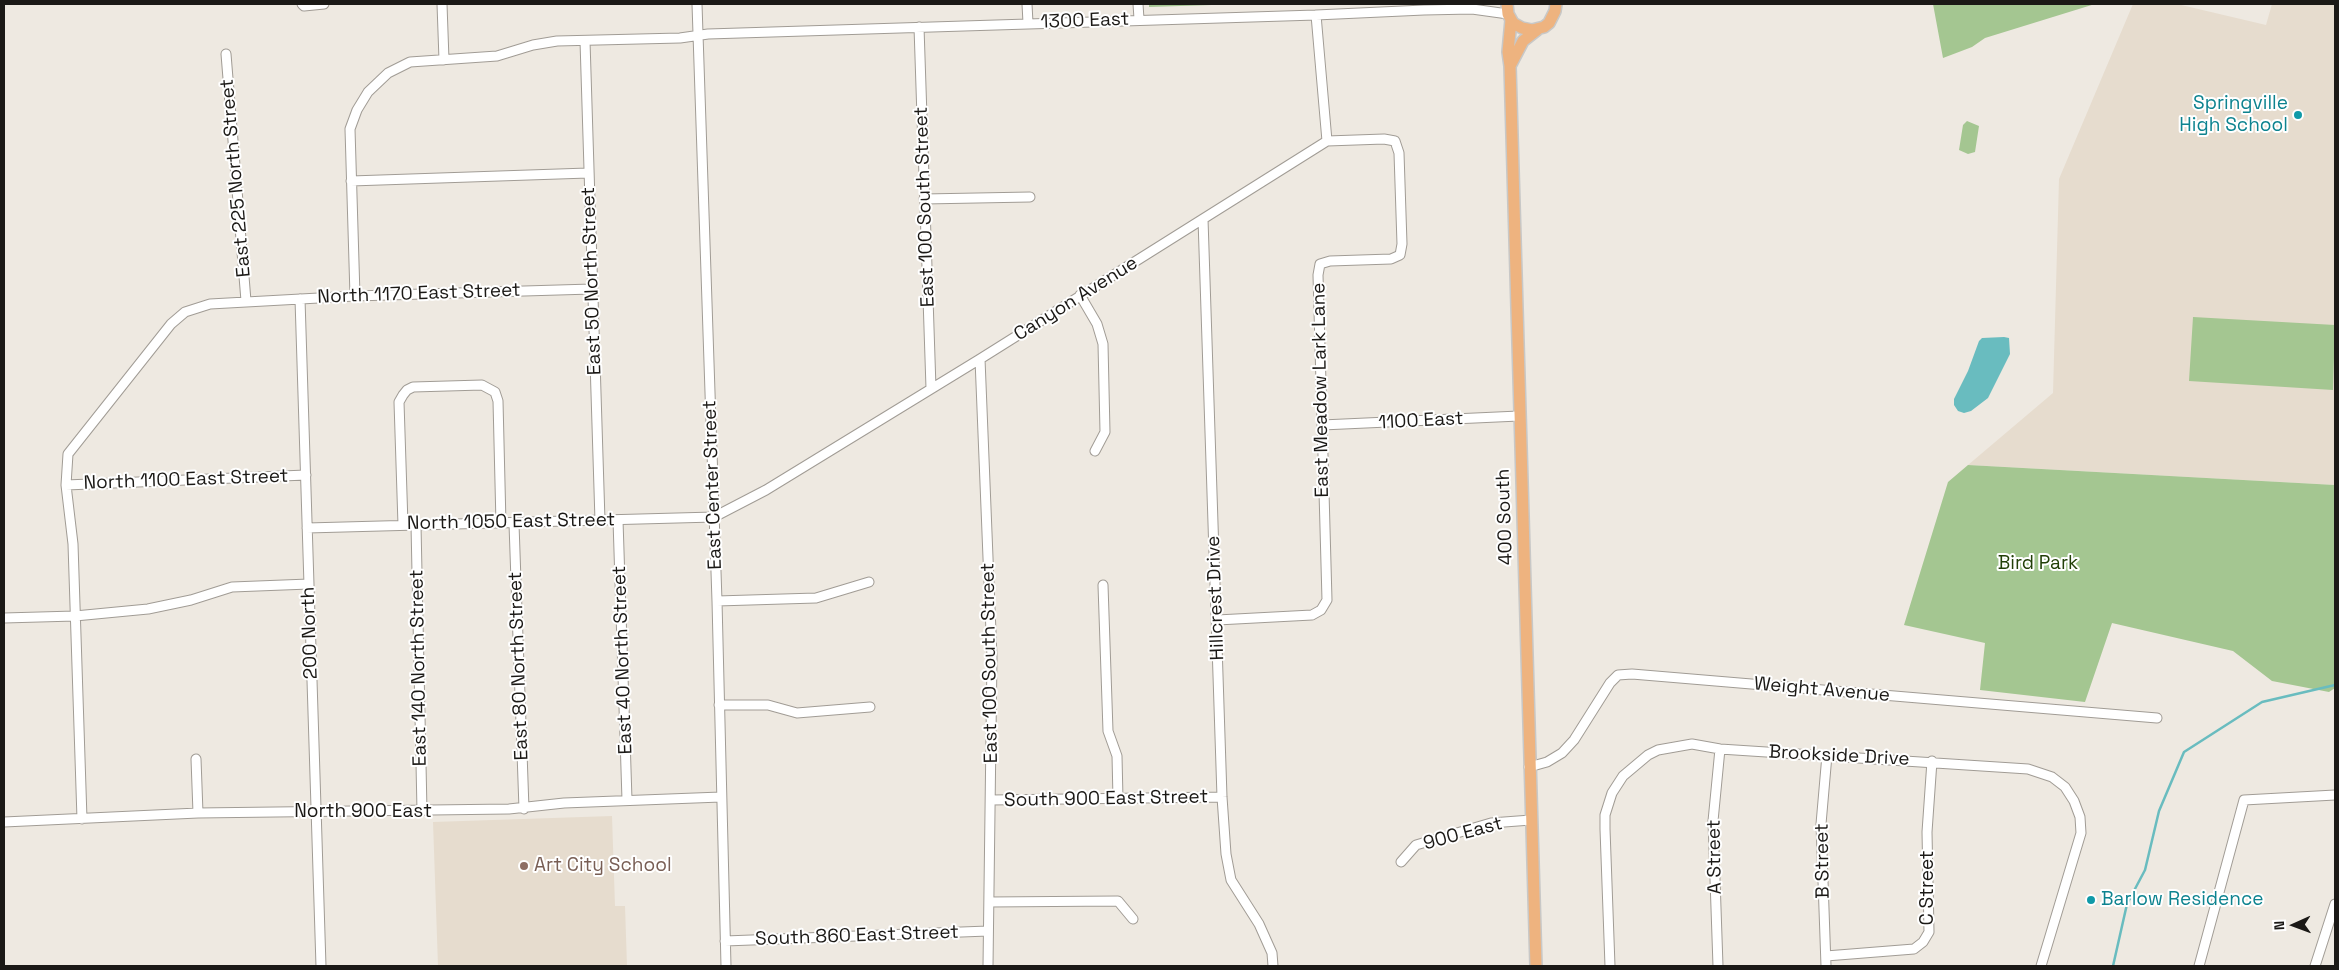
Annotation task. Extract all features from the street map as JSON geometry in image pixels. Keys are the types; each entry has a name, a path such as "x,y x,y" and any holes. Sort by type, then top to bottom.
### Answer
{"main road":[{"name":"400 South","path":"1510,66 1523,41 1544,27 1553,17 1556,4"},
{"name":"400 South","path":"1509,12 1508,52 1510,66 1536,966"},
{"path":"1509,12 1522,28 1537,30"}],"street":[{"path":"302,4 304,6 324,4"},
{"path":"442,4 444,60"},
{"name":"East Center Street","path":"697,4 717,601 726,966"},
{"path":"1027,4 1028,23"},
{"path":"1138,4 1139,20"},
{"name":"1300 East","path":"1472,9 1490,4"},
{"name":"1300 East","path":"356,296 350,129 357,110 368,92 388,73 402,64 497,56 533,45 557,41 680,38 698,35 1028,23 1472,9 1509,12"},
{"path":"1316,15 1327,141"},
{"name":"East 100 South Street","path":"919,27 931,388"},
{"name":"East 50 North Street","path":"585,41 600,521"},
{"name":"East 225 North Street","path":"226,54 246,301"},
{"name":"East Meadow Lark Lane","path":"1217,620 1312,615 1322,610 1327,600 1318,275 1320,264 1330,261 1390,259 1400,255 1402,244 1399,154 1395,141 1384,139 1327,141"},
{"name":"Canyon Avenue","path":"714,517 766,490 980,359 1327,141"},
{"path":"351,181 588,173"},
{"path":"924,199 1030,197"},
{"name":"Hillcrest Drive","path":"1203,219 1222,797 1227,866 1231,880 1258,924 1272,953 1273,966"},
{"name":"North 1170 East Street","path":"82,819 73,544 68,516 66,485 68,454 171,324 185,312 200,306 246,301 592,288"},
{"path":"1080,296 1097,324 1103,344 1105,432 1095,451"},
{"name":"200 North","path":"300,299 321,966"},
{"name":"East 100 South Street","path":"980,359 992,658 988,966"},
{"path":"403,525 399,402 407,390 413,387 482,385 494,392 498,401 501,524"},
{"name":"1100 East","path":"1322,425 1519,416"},
{"name":"North 1100 East Street","path":"66,485 306,475"},
{"name":"North 1050 East Street","path":"307,528 514,524 714,517"},
{"name":"East 40 North Street","path":"618,520 627,800"},
{"name":"East 80 North Street","path":"514,524 524,809"},
{"name":"East 140 North Street","path":"416,525 422,811"},
{"path":"717,601 816,598 869,582"},
{"path":"4,618 74,616 148,609 191,600 232,587 309,584"},
{"path":"1103,585 1108,731 1117,756 1118,799"},
{"name":"Weight Avenue","path":"1529,767 1546,762 1562,753 1574,740 1610,683 1618,675 1632,674 2157,718"},
{"path":"719,705 768,705 797,713 870,707"},
{"name":"Brookside Drive","path":"1610,966 1605,815 1612,793 1622,776 1629,769 1658,750 1692,744 1720,749 1932,762 2036,771 2059,782 2074,801 2081,825 2080,842 2041,966"},
{"name":"A Street","path":"1718,966 1713,821 1720,749"},
{"name":"B Street","path":"1826,966 1821,824 1827,755"},
{"path":"196,759 198,813"},
{"name":"C Street","path":"1826,956 1914,949 1923,942 1929,932 1927,832 1932,762"},
{"path":"2199,966 2244,800 2335,795"},
{"name":"North 900 East","path":"4,822 198,813 524,809 564,803 722,797"},
{"name":"South 900 East Street","path":"991,800 1222,797"},
{"name":"900 East","path":"1401,862 1416,846 1491,823 1531,820"},
{"path":"989,902 1118,901 1133,919"},
{"path":"2315,966 2335,904"},
{"name":"South 860 East Street","path":"725,942 988,931"}],"shaded area":[{"name":"Springville High School","path":"2133,4 2177,4 2266,25 2272,4 2335,4 2335,485 1968,465 2053,393 2059,179"},
{"name":"Art City School","path":"612,816 615,906 625,906 627,966 438,966 433,822"}],"green space":[{"path":"1149,4 1243,4 1149,7"},
{"path":"1933,4 2095,4 1985,38 1972,47 1943,58"},
{"path":"1967,121 1979,126 1975,152 1968,154 1959,150 1963,125"},
{"path":"2193,317 2335,325 2333,390 2189,381"},
{"name":"Bird Park","path":"1968,465 2335,485 2335,688 2329,692 2272,681 2233,651 2112,623 2085,702 1980,690 1985,643 1904,625 1948,482"}],"water":[{"path":"1982,338 2009,338 2010,354 1988,398 1971,411 1964,413 1958,411 1954,405 1954,399 1968,371 1979,341"}],"waterway":[{"path":"2113,966 2127,904 2145,870 2159,811 2184,752 2262,702 2335,685"}],"place":[{"name":"Springville High School","path":"2298,115"},
{"name":"Art City School","path":"524,866"},
{"name":"Barlow Residence","path":"2091,900"}]}
